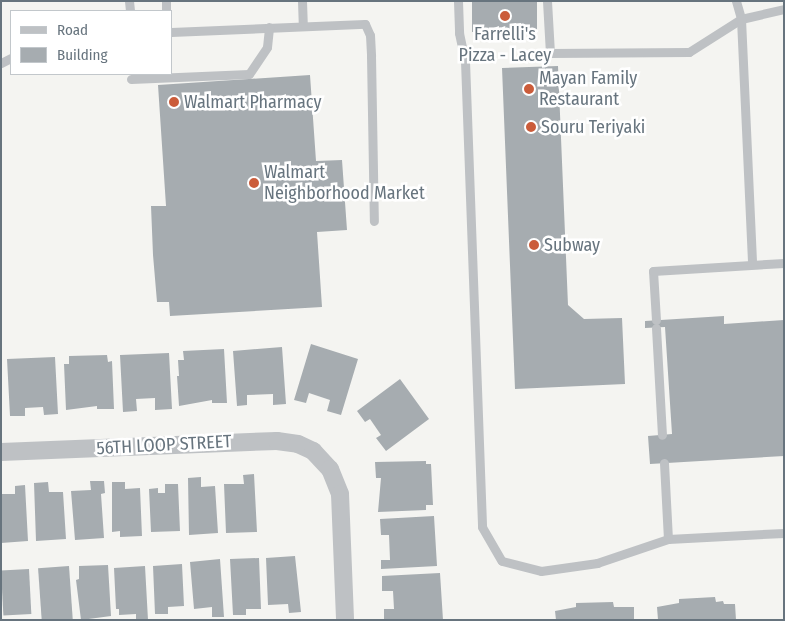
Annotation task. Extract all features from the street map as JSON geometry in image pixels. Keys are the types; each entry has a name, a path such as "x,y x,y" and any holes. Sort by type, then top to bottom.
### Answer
{"street":[{"name":"56TH LOOP STREET","path":"1,452 277,441 298,444 322,459 336,479 340,494 345,620"}],"lane":[{"path":"302,1 303,25"},
{"path":"458,1 465,70 482,527 502,561 540,571 597,563 668,540 784,533"},
{"path":"547,1 550,53 689,52 741,19 784,9"},
{"path":"736,1 741,19 752,264"},
{"path":"172,32 303,25 365,24 370,35 374,222"},
{"path":"131,79 249,74 267,47 269,27"},
{"path":"662,435 654,271 784,263"},
{"path":"664,463 668,540"}],"building":[{"name":"Farrelli's Pizza - Lacey","path":"472,1 537,1 537,32 472,32"},
{"path":"558,66 568,305 584,319 622,318 625,384 515,389 502,68"},
{"name":"Walmart Neighborhood Market","path":"310,75 316,161 342,160 347,230 317,232 322,307 170,316 169,302 157,302 153,255 151,206 166,206 158,85"},
{"path":"724,316 724,324 784,320 784,456 650,464 648,436 672,434 665,327 645,328 645,321"},
{"path":"311,344 358,359 341,415 327,411 330,400 309,393 306,403 294,400"},
{"path":"282,347 286,404 273,405 273,394 247,395 247,405 237,406 233,351"},
{"path":"224,349 227,403 212,403 212,400 179,406 178,360 184,360 183,351"},
{"path":"169,353 172,409 155,410 155,398 136,399 137,411 123,412 120,355"},
{"path":"107,355 108,362 112,361 114,409 97,409 97,406 66,410 64,364 69,364 69,356"},
{"path":"55,357 58,414 44,415 43,407 25,408 25,416 10,416 7,359"},
{"path":"400,379 429,419 386,451 376,438 381,435 370,419 365,422 357,411"},
{"path":"426,461 426,464 431,464 433,505 426,505 426,510 378,512 381,478 376,478 375,462"},
{"path":"254,474 257,532 226,533 224,484 244,484 243,475"},
{"path":"201,477 201,487 215,486 218,533 189,535 188,478"},
{"path":"90,481 104,481 105,493 101,494 104,538 75,540 71,491 91,490"},
{"path":"48,482 49,492 63,492 66,539 36,541 34,483"},
{"path":"112,482 125,482 125,489 140,488 142,536 120,537 120,531 112,532"},
{"path":"165,484 178,484 180,531 151,532 149,489 158,488 158,493 165,493"},
{"path":"25,485 28,541 1,543 1,494 15,494 15,486"},
{"path":"434,516 437,566 381,569 381,560 390,560 389,535 381,535 380,519"},
{"path":"295,556 301,612 289,613 288,604 268,605 266,558"},
{"path":"259,558 261,609 246,609 246,615 233,615 230,559"},
{"path":"220,559 224,617 212,617 212,607 194,609 190,562"},
{"path":"182,564 184,606 168,607 168,614 155,614 153,566"},
{"path":"108,565 111,616 81,620 76,580 79,579 79,566"},
{"path":"69,566 73,620 42,620 38,568"},
{"path":"145,566 148,620 136,620 136,614 119,615 119,609 116,609 114,568"},
{"path":"29,569 31,614 3,615 1,570"},
{"path":"440,573 443,620 384,620 384,609 394,609 393,591 382,591 382,576"},
{"path":"715,597 716,602 723,601 724,604 735,604 736,620 658,620 657,607 679,603 679,599"},
{"path":"613,602 614,607 634,607 634,620 556,620 555,611 576,607 576,603"}],"place":[{"name":"Farrelli's Pizza - Lacey","path":"505,16"},
{"name":"Mayan Family Restaurant","path":"529,89"},
{"name":"Walmart Pharmacy","path":"174,102"},
{"name":"Souru Teriyaki","path":"531,127"},
{"name":"Walmart Neighborhood Market","path":"254,183"},
{"name":"Subway","path":"534,245"}]}
